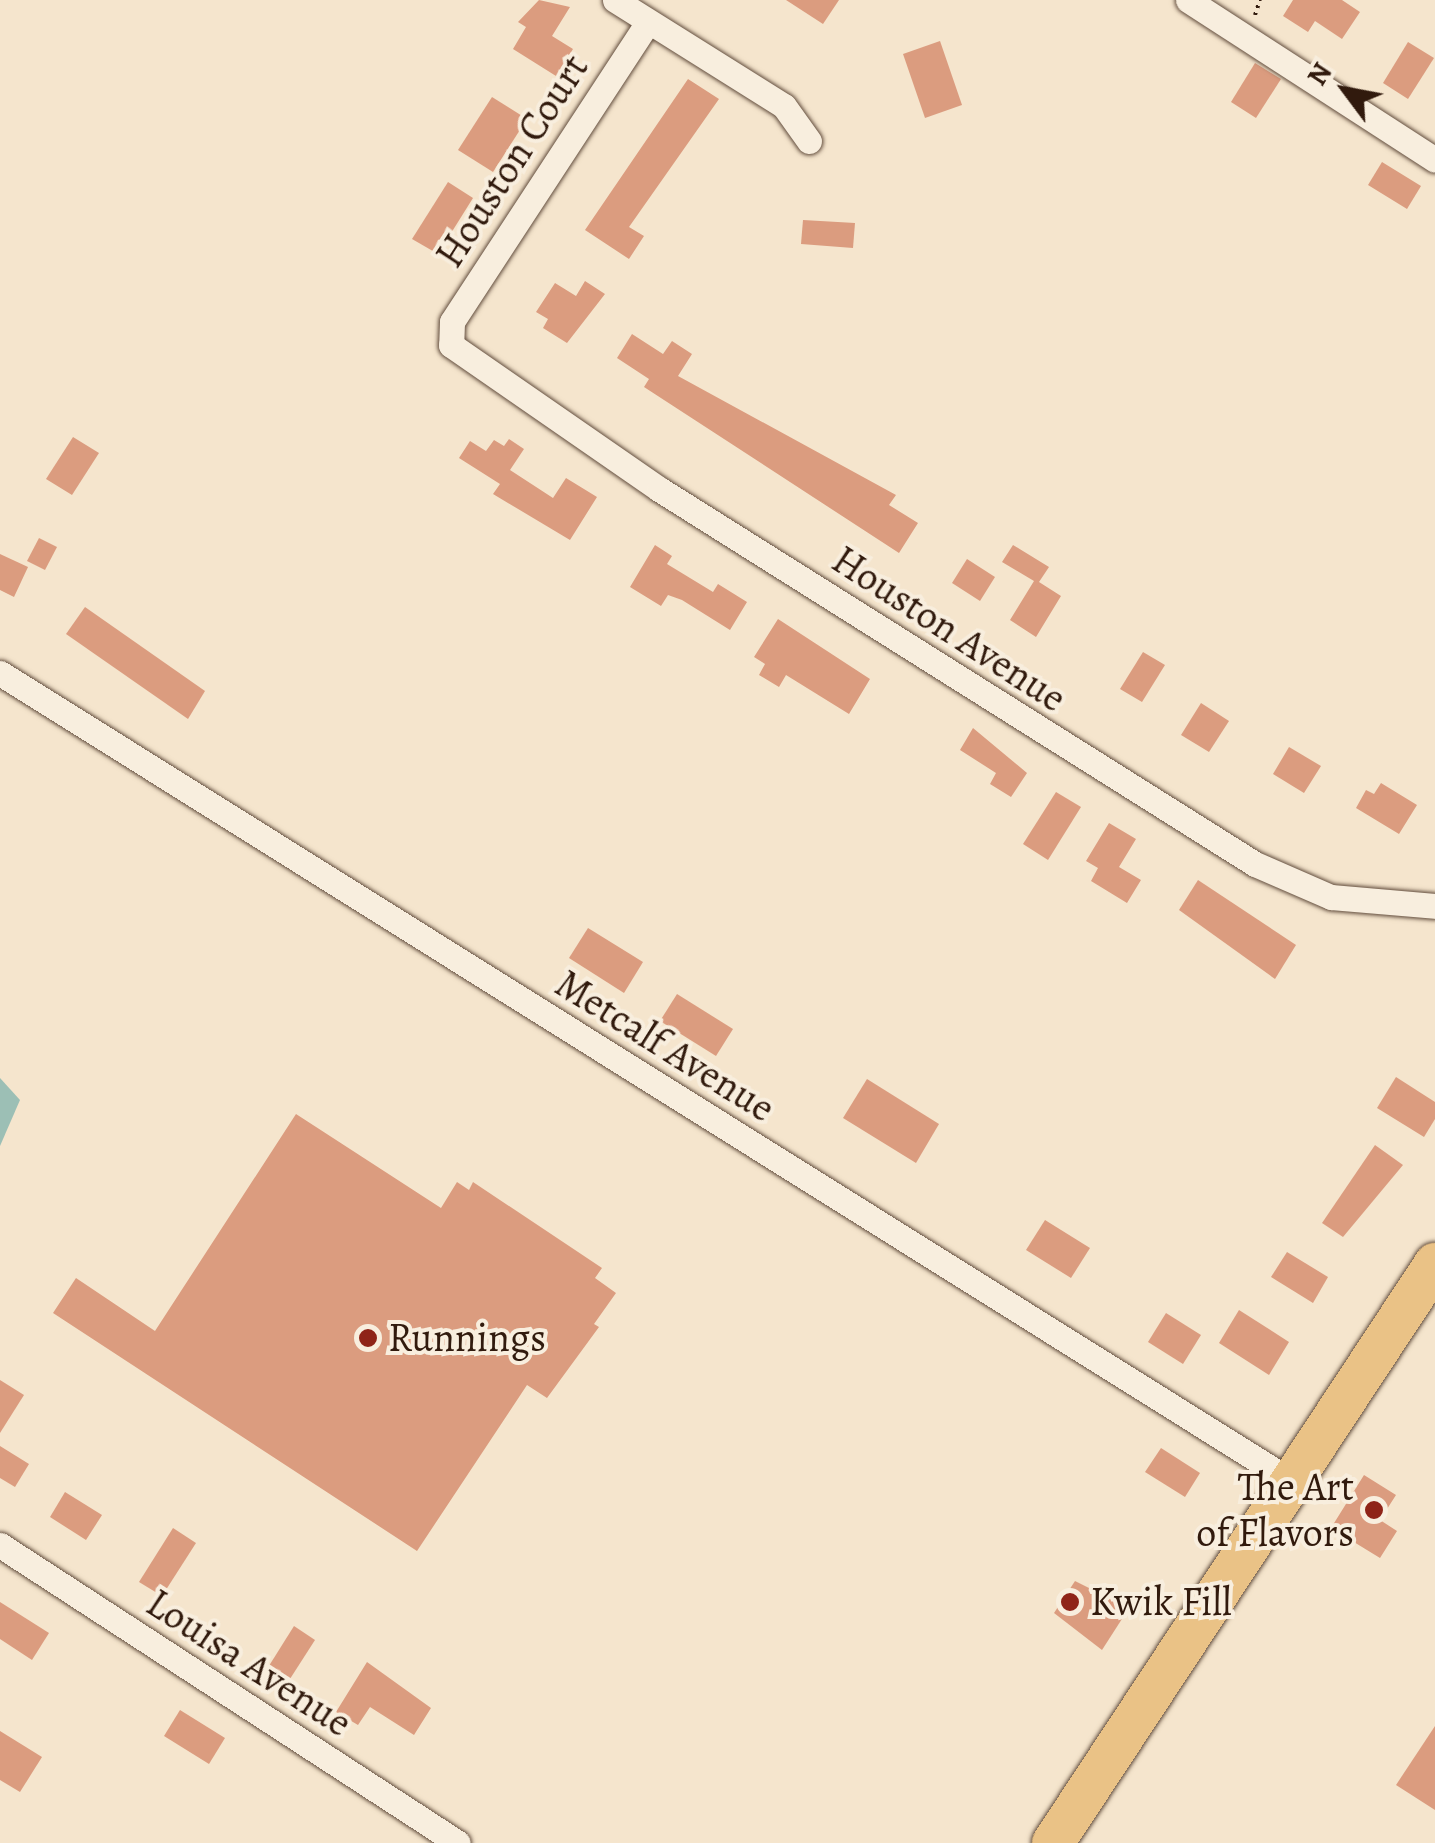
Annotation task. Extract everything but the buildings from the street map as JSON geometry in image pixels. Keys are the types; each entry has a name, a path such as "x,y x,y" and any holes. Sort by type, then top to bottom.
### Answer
{"main road":[{"path":"1054,1843 1435,1264"}],"street":[{"path":"615,0 784,106 809,141"},
{"path":"1188,0 1435,160"},
{"name":"Houston Court","path":"452,345 452,322 648,22"},
{"name":"Houston Avenue","path":"452,345 659,489 1256,864 1332,898 1435,906"},
{"name":"Metcalf Avenue","path":"0,673 1290,1481"},
{"name":"Louisa Avenue","path":"0,1545 458,1843"}],"water":[{"path":"0,1078 20,1100 0,1146"}],"place":[{"name":"Runnings","path":"368,1338"},
{"name":"The Art of Flavors","path":"1374,1510"},
{"name":"Kwik Fill","path":"1070,1602"}]}
